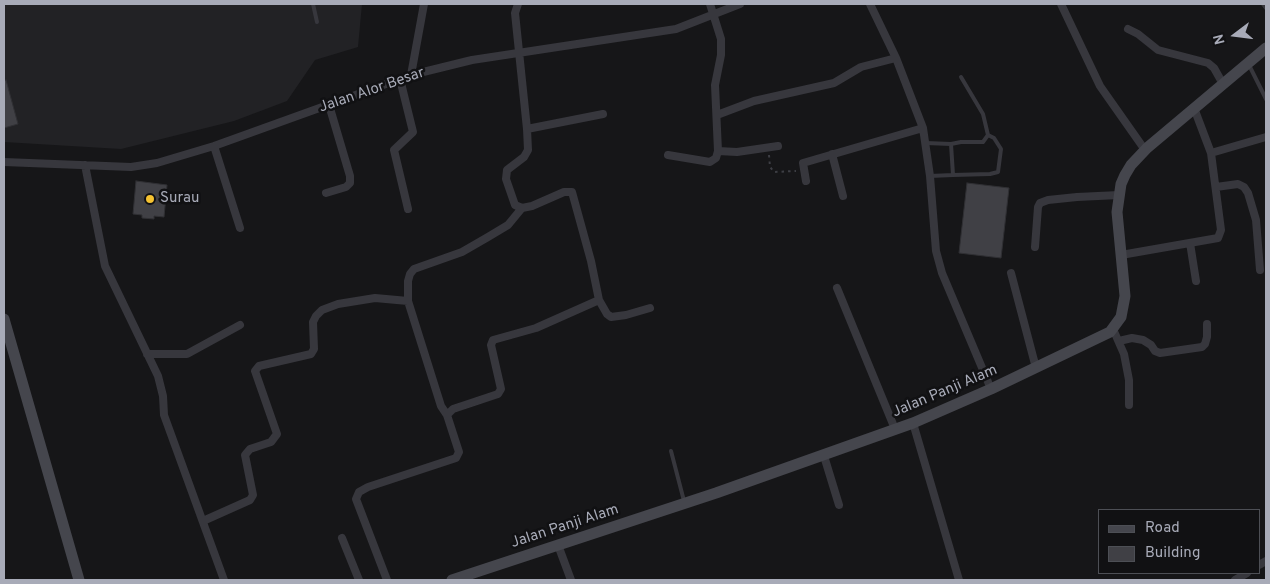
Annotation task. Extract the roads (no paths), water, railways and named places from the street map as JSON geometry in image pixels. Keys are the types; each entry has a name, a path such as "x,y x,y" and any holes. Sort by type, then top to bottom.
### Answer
{"main road":[{"name":"Jalan Panji Alam","path":"452,580 824,456 895,430 991,389 1102,337 1112,329 1121,317 1125,302 1117,212 1124,175 1145,150 1266,48"},
{"path":"4,319 8,352 79,580"}],"street":[{"path":"411,75 424,4"},
{"path":"518,4 515,13 528,150 524,157 507,170 506,179 515,205 522,208 532,206 564,192 572,192 591,261 599,300 607,314 611,316 626,315 650,308"},
{"path":"668,155 710,162 716,158 718,151 715,85 721,55 721,39 710,4"},
{"name":"Jalan Alor Besar","path":"4,162 131,167 157,163 214,146 411,75 472,60 676,29 740,4"},
{"path":"870,4 896,58 923,128 930,176 936,251 942,273 991,389"},
{"path":"1061,4 1100,86 1145,150"},
{"path":"1128,29 1138,34 1158,50 1208,63 1214,68 1223,84"},
{"path":"717,115 754,101 834,83 861,67 896,58"},
{"path":"400,79 413,132 394,150 408,209"},
{"path":"326,193 346,188 350,184 350,176 329,105"},
{"path":"1121,255 1216,240 1220,237 1221,230 1212,153 1194,108"},
{"path":"527,129 603,114"},
{"path":"806,181 803,163 923,128"},
{"path":"1212,153 1266,137"},
{"path":"214,146 240,228"},
{"path":"718,151 737,152 778,146"},
{"path":"832,154 843,196"},
{"path":"85,165 105,266 158,376 163,396 164,415 224,580"},
{"path":"1216,187 1238,184 1244,187 1248,194 1256,220 1260,270"},
{"path":"1035,246 1038,206 1040,203 1077,196 1119,195"},
{"path":"387,580 356,499 358,492 456,458 459,452 447,415 441,406 408,301 410,274 414,269 468,248 508,225 522,208"},
{"path":"1190,243 1196,280"},
{"path":"1011,273 1036,368"},
{"path":"836,288 895,430"},
{"path":"203,521 250,500 253,495 245,455 250,449 271,442 277,434 255,371 259,366 311,354 314,349 313,322 322,310 338,304 375,298 408,301"},
{"path":"447,415 453,409 498,394 501,389 491,345 493,340 536,328 599,300"},
{"path":"1119,341 1132,338 1143,340 1151,345 1155,351 1160,352 1202,347 1206,344 1208,337 1206,324"},
{"path":"147,354 187,354 240,325"},
{"path":"1112,329 1124,354 1129,380 1130,405"},
{"path":"913,423 959,580"},
{"path":"824,456 838,505"},
{"path":"342,538 359,580"},
{"path":"558,545 571,580"}],"lane":[{"path":"313,4 317,22"},
{"path":"1263,4 1266,8"},
{"path":"1248,63 1266,99"},
{"path":"926,143 983,142 988,135 983,114 961,77"},
{"path":"930,176 990,174 998,172 1001,149 994,138 988,135"},
{"path":"951,144 953,174"},
{"path":"671,451 685,503"}],"place":[{"name":"Surau","path":"150,199"}]}
